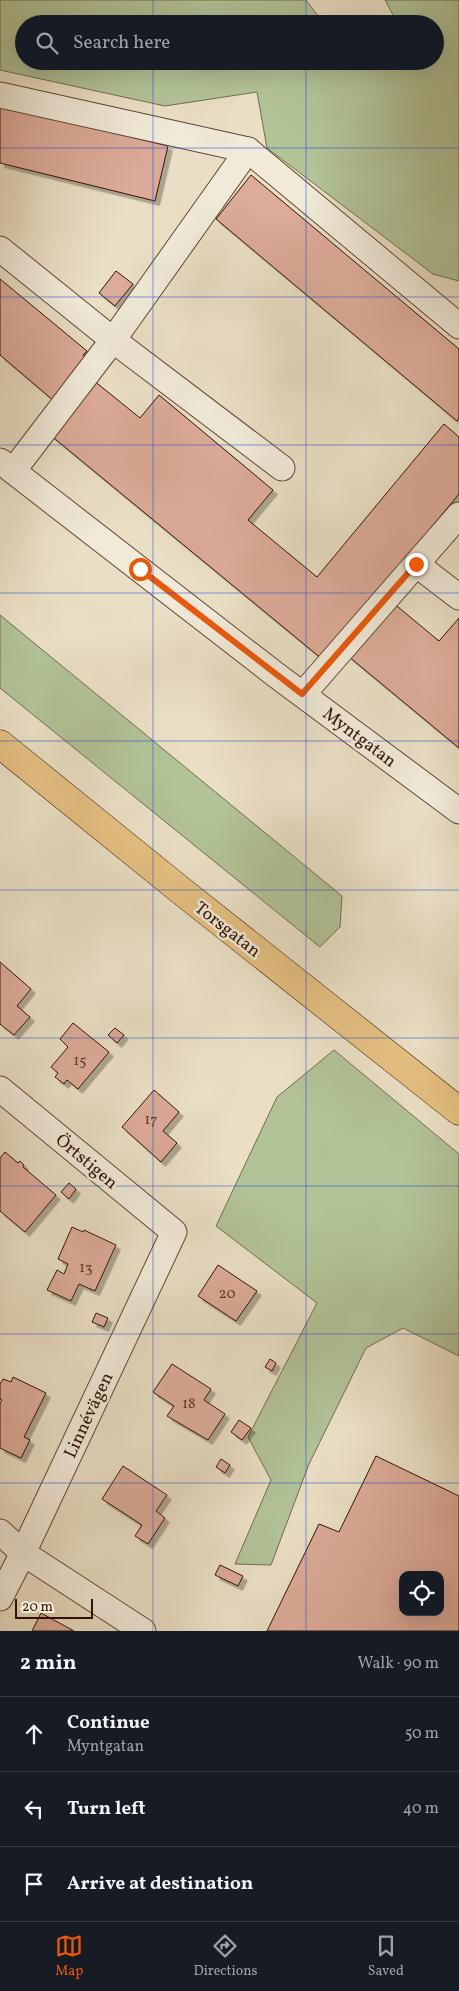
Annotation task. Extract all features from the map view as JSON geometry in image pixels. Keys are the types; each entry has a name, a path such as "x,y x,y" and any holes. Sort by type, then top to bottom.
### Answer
{"main road":[{"name":"Torsgatan","path":"0,744 459,1111"}],"street":[{"path":"0,95 248,150 459,326"},
{"path":"7,466 113,340 248,150"},
{"path":"0,249 113,340 282,468"},
{"name":"Myntgatan","path":"7,466 302,694 459,811"},
{"path":"302,694 459,515"},
{"path":"416,564 459,597"},
{"name":"Örtstigen","path":"0,1089 174,1232"},
{"name":"Linnévägen","path":"0,1598 174,1232"},
{"path":"0,1532 23,1553 143,1631"}],"green space":[{"path":"0,0 306,0 317,15 15,15 15,70 444,70 444,15 393,15 385,0 459,0 459,281 433,274 267,148 257,92 165,106 0,70"},
{"path":"0,615 342,896 340,927 320,947 0,688"},
{"path":"334,1050 459,1154 459,1356 403,1328 366,1348 309,1464 271,1565 235,1564 271,1480 248,1437 317,1303 216,1226 277,1097"}],"building":[{"path":"0,105 168,146 155,201 0,163"},
{"path":"251,175 459,349 459,418 457,421 216,219"},
{"path":"116,271 133,284 115,306 99,293"},
{"path":"0,279 87,351 83,355 88,359 54,401 0,355"},
{"path":"93,380 140,418 159,395 273,490 248,520 317,577 444,424 459,437 459,494 322,659 49,434"},
{"path":"392,602 439,641 459,618 459,748 348,656"},
{"path":"0,962 31,989 17,1006 30,1017 14,1035 0,1024"},
{"path":"73,1023 109,1052 78,1089 67,1080 64,1084 55,1077 58,1073 51,1067 68,1047 60,1039"},
{"path":"115,1028 124,1035 117,1043 108,1035"},
{"path":"154,1090 179,1112 163,1131 177,1143 161,1162 122,1127"},
{"path":"5,1152 18,1163 20,1161 24,1165 23,1167 56,1195 25,1232 0,1211 0,1158"},
{"path":"69,1183 76,1189 69,1199 61,1192"},
{"path":"72,1227 83,1232 84,1230 116,1245 95,1291 79,1284 71,1301 47,1290 57,1270 64,1274 68,1264 58,1259"},
{"path":"218,1265 257,1291 236,1321 198,1296"},
{"path":"96,1313 108,1318 104,1327 92,1322"},
{"path":"270,1359 276,1363 272,1371 265,1367"},
{"path":"172,1364 211,1389 204,1400 225,1414 208,1440 167,1416 174,1406 153,1392"},
{"path":"13,1377 46,1393 24,1437 30,1440 21,1458 0,1448 0,1403 2,1400 0,1399 0,1384 3,1379 11,1382"},
{"path":"239,1420 251,1428 242,1440 231,1432"},
{"path":"376,1456 459,1496 459,1631 267,1631 319,1524 339,1532"},
{"path":"221,1459 230,1465 225,1473 216,1467"},
{"path":"123,1466 167,1495 156,1511 165,1518 148,1544 135,1536 142,1525 102,1499"},
{"path":"220,1565 243,1576 238,1586 215,1575"},
{"path":"41,1613 74,1631 32,1631"}],"route":[{"path":"140,569 302,694 416,564"}]}
